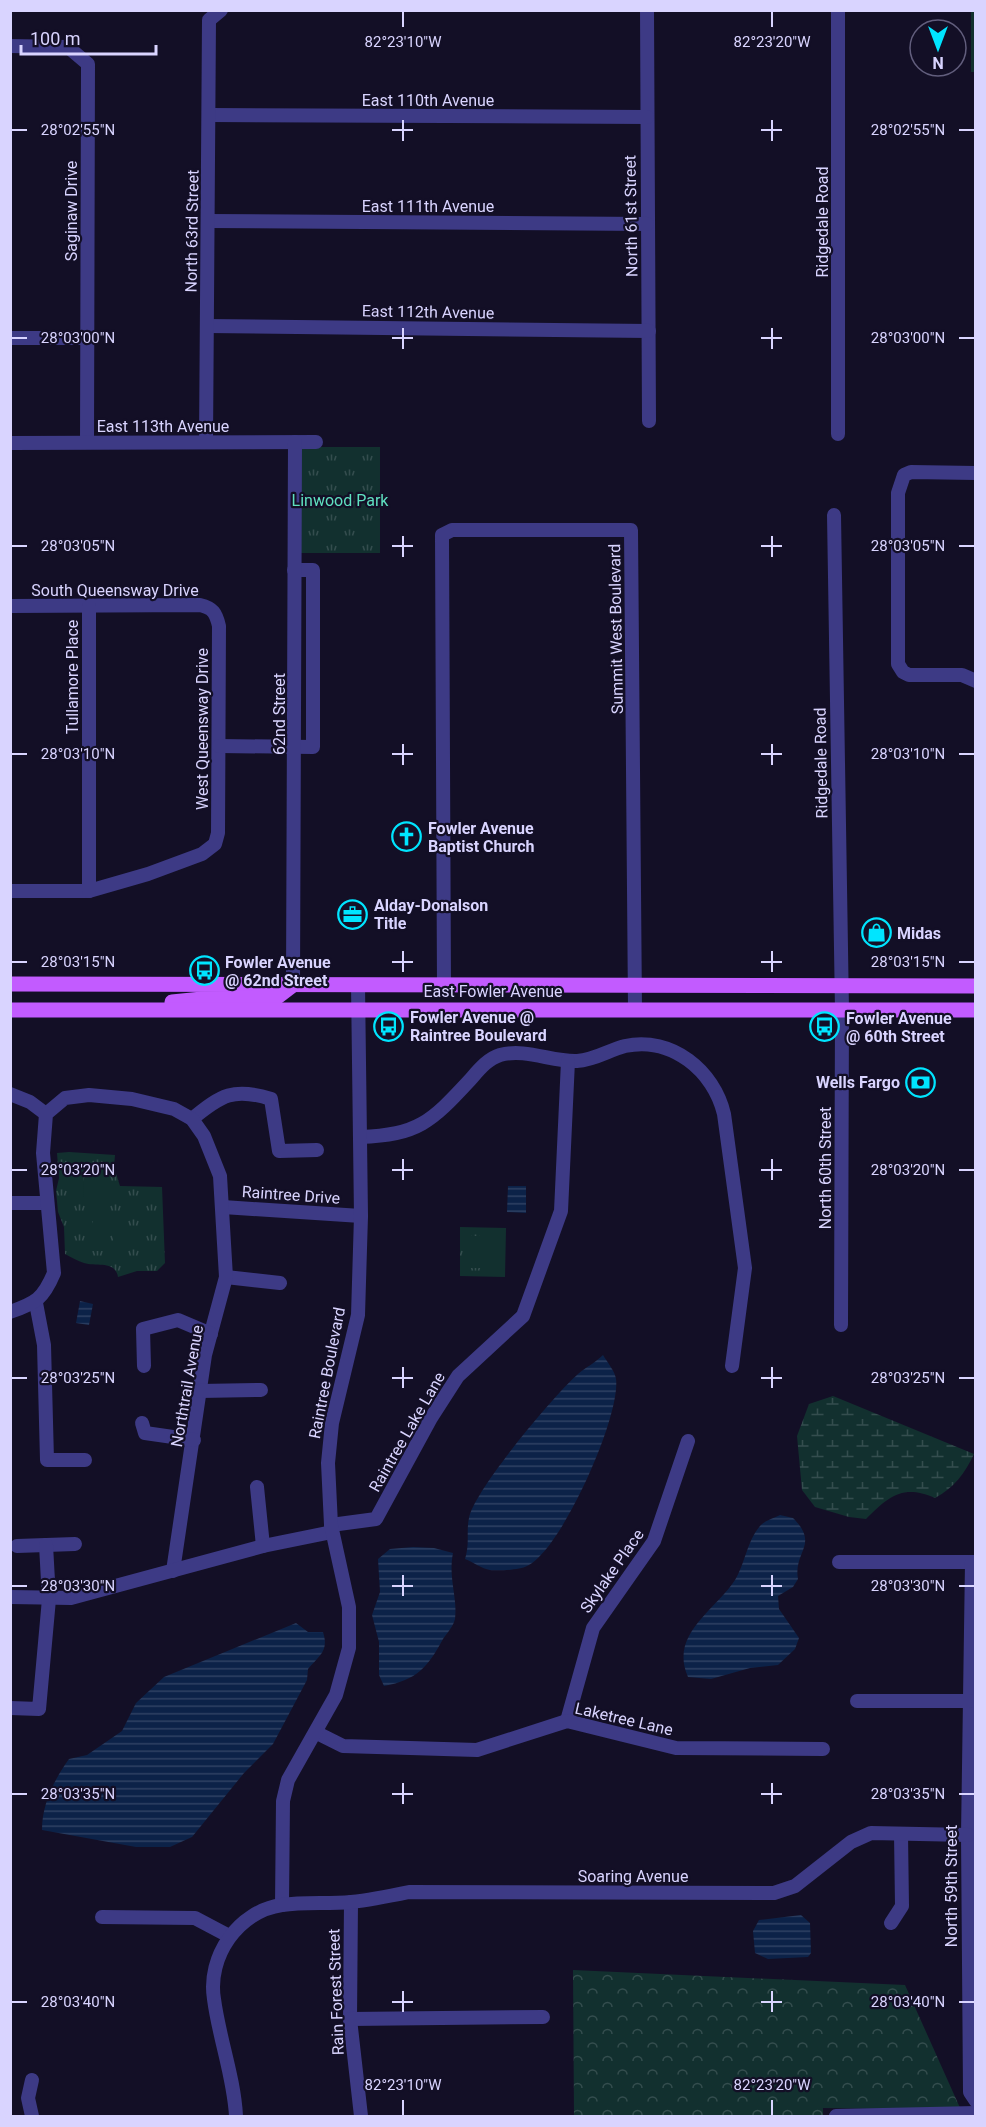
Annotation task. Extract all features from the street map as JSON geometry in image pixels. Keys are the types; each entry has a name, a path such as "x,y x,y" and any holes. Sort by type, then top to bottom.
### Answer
{"main road":[{"name":"East Fowler Avenue","path":"10,984 975,986"},
{"path":"98,1011 202,999 276,998 293,985"},
{"name":"East Fowler Avenue","path":"10,1010 974,1008"}],"street":[{"name":"North 63rd Street","path":"206,442 209,20 221,10"},
{"name":"North 61st Street","path":"646,10 649,421"},
{"name":"Ridgedale Road","path":"838,10 838,434"},
{"name":"Saginaw Drive","path":"10,46 68,47 88,64 87,442"},
{"name":"East 110th Avenue","path":"210,115 646,117"},
{"name":"East 111th Avenue","path":"208,221 647,224"},
{"name":"East 112th Avenue","path":"207,326 649,331"},
{"path":"10,338 87,338"},
{"path":"219,746 313,747 313,570 294,570 295,442"},
{"name":"East 113th Avenue","path":"10,443 316,442"},
{"path":"975,473 904,475 898,493 898,664 903,672 909,675 962,675 975,681"},
{"name":"Ridgedale Road","path":"834,515 842,1010"},
{"name":"Summit West Boulevard","path":"444,986 442,535 452,530 631,530 635,1009"},
{"name":"South Queensway Drive","path":"10,606 200,605 210,608 217,615"},
{"name":"Tullamore Place","path":"89,606 89,891"},
{"name":"West Queensway Drive","path":"89,891 148,874 202,854 214,844 218,833 219,626 217,615"},
{"name":"62nd Street","path":"293,985 296,747"},
{"path":"10,891 89,891"},
{"name":"Raintree Boulevard","path":"282,1905 283,1801 288,1780 297,1760 317,1733 341,1681 350,1633 349,1607 332,1528 328,1463 330,1443 358,1315 361,1216 358,985"},
{"name":"North 60th Street","path":"841,1325 842,1010"},
{"path":"360,1137 413,1129 437,1116 488,1061 501,1055 520,1053 568,1061 587,1059 638,1044 660,1047 690,1061 713,1085 724,1114 744,1257 732,1365"},
{"name":"Raintree Lake Lane","path":"332,1528 376,1519 431,1418 458,1376 523,1316 561,1211 568,1061"},
{"path":"10,1094 30,1102 46,1114"},
{"path":"10,1312 36,1303 47,1289 54,1273 43,1153 46,1114 65,1098 89,1095 132,1099 174,1110 192,1119 227,1094 253,1094 271,1100 279,1150 317,1150"},
{"name":"Raintree Drive","path":"192,1119 204,1136 220,1176 223,1206 361,1216"},
{"path":"10,1203 47,1203"},
{"name":"Northtrail Avenue","path":"173,1571 200,1390 211,1334 226,1277 223,1206"},
{"path":"226,1277 280,1283"},
{"path":"36,1303 44,1345 47,1460 85,1460"},
{"path":"144,1366 143,1329 178,1320 211,1334"},
{"path":"200,1390 261,1390"},
{"path":"142,1424 145,1433 194,1440"},
{"name":"Skylake Place","path":"567,1721 593,1628 654,1541 688,1441"},
{"path":"257,1487 263,1546"},
{"path":"10,1597 71,1598 332,1528"},
{"path":"17,1546 75,1544"},
{"path":"10,1708 39,1709 49,1599 46,1545"},
{"path":"839,1562 974,1562"},
{"name":"North 59th Street","path":"974,1562 969,1701 968,1835 970,2092 975,2100"},
{"path":"857,1701 969,1701"},
{"name":"Laketree Lane","path":"317,1733 343,1746 477,1750 567,1721 676,1748 823,1749"},
{"name":"Soaring Avenue","path":"282,1905 351,1902 410,1892 774,1893 795,1886 851,1842 871,1833 968,1835"},
{"path":"891,1923 902,1906 901,1834"},
{"name":"Rain Forest Street","path":"351,1902 350,2019 360,2116"},
{"path":"236,2116 213,1986 217,1961 229,1936 252,1917 282,1905"},
{"path":"102,1917 195,1918 229,1936"},
{"path":"350,2019 543,2017"},
{"path":"32,2080 28,2098 32,2116"},
{"path":"836,2116 975,2113"}],"green space":[{"path":"971,11 975,11 975,72 971,72"},
{"name":"Linwood Park","path":"300,447 380,447 380,553 300,553"},
{"path":"57,1153 115,1155 114,1167 120,1186 162,1187 165,1263 157,1271 137,1271 118,1277 113,1268 109,1266 84,1263 65,1254 64,1227 58,1212 56,1191 59,1178"},
{"path":"69,1165 84,1165 83,1197 69,1197"},
{"path":"88,1165 103,1165 103,1197 88,1197"},
{"path":"93,1218 108,1218 108,1251 93,1251"},
{"path":"113,1218 128,1218 128,1251 113,1251"},
{"path":"460,1227 506,1228 505,1277 460,1276"},
{"path":"466,1236 481,1236 481,1268 466,1268"},
{"path":"486,1236 501,1236 501,1268 486,1268"},
{"path":"833,1396 974,1454 958,1479 948,1490 935,1498 905,1492 882,1504 866,1519 849,1517 815,1507 802,1490 797,1436 809,1404"},
{"path":"573,1970 905,1985 961,2110 823,2108 823,2116 574,2116"}],"water":[{"path":"508,1186 526,1186 526,1213 507,1212"},
{"path":"80,1301 93,1304 89,1325 76,1323"},
{"path":"603,1355 616,1379 615,1397 609,1422 586,1481 556,1536 541,1555 524,1567 490,1570 465,1559 469,1518 485,1486 552,1401 578,1374"},
{"path":"780,1515 793,1518 801,1527 805,1542 797,1569 798,1579 793,1587 778,1596 779,1609 799,1638 795,1649 778,1665 750,1668 711,1679 688,1677 684,1662 689,1636 735,1580 760,1526"},
{"path":"434,1548 453,1553 455,1619 432,1657 420,1671 405,1680 384,1686 379,1675 379,1642 372,1615 380,1592 378,1559 390,1549"},
{"path":"296,1623 308,1632 323,1632 324,1648 308,1669 307,1680 273,1744 244,1773 192,1837 170,1847 136,1847 42,1830 44,1811 50,1793 69,1759 87,1755 122,1731 136,1703 164,1677"},
{"path":"801,1915 810,1923 811,1953 808,1957 768,1959 755,1953 753,1931 759,1920"}],"place":[{"name":"Fowler Avenue Baptist Church","path":"407,837"},
{"name":"Alday-Donalson Title","path":"353,914"},
{"name":"Midas","path":"876,933"},
{"name":"Fowler Avenue @ 62nd Street","path":"204,971"},
{"name":"Fowler Avenue @ Raintree Boulevard","path":"389,1026"},
{"name":"Fowler Avenue @ 60th Street","path":"825,1027"},
{"name":"Wells Fargo","path":"921,1082"}]}
